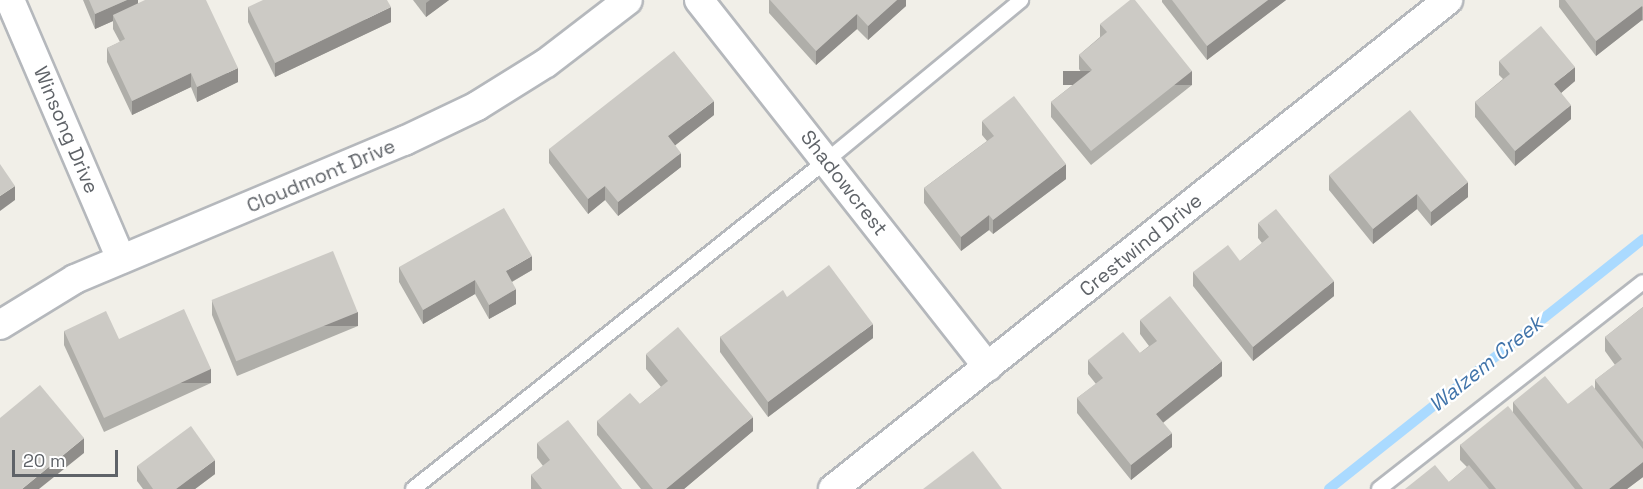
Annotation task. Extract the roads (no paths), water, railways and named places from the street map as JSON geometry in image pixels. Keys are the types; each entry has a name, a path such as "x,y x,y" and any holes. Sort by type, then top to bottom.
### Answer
{"street":[{"name":"Winsong Drive","path":"10,0 121,260"},
{"name":"Cloudmont Drive","path":"0,325 75,279 404,141 477,105 546,63 628,0"},
{"name":"Shadowcrest","path":"699,0 988,367"},
{"name":"Crestwind Drive","path":"833,489 1448,0"}],"lane":[{"path":"413,489 826,161 1021,0"},
{"path":"1379,489 1643,282"}],"waterway":[{"name":"Walzem Creek","path":"1329,489 1643,239"}]}
